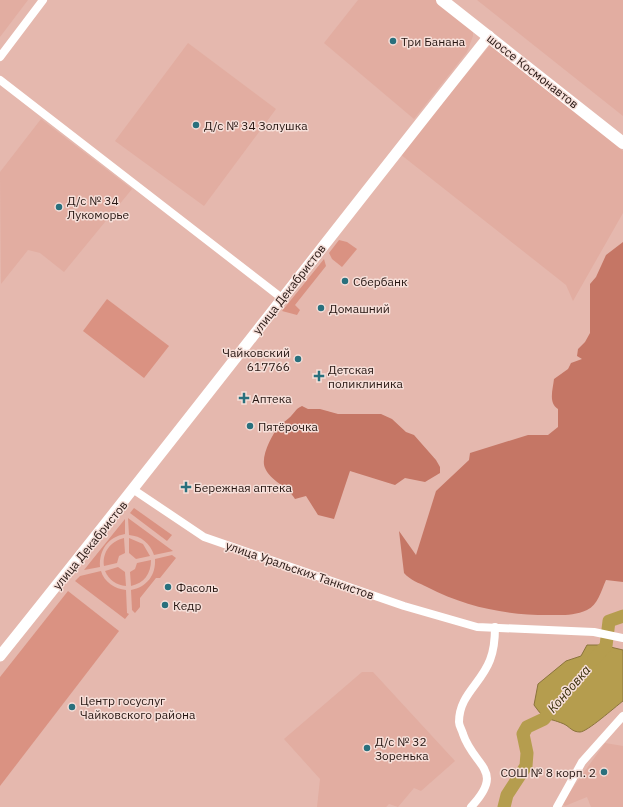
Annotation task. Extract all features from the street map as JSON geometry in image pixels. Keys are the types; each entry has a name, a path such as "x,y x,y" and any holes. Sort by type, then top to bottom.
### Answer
{"main road":[{"name":"шоссе Космонавтов","path":"442,0 623,143"}],"street":[{"path":"0,57 43,0"},
{"name":"улица Декабристов","path":"0,656 134,490 237,354 283,298 489,36"},
{"path":"0,80 283,298"},
{"name":"улица Уральских Танкистов","path":"134,490 204,537 404,606 477,627 594,632 621,637"},
{"path":"471,807 482,795 487,784 486,770 466,742 459,723 463,701 479,680 490,660 496,627"},
{"path":"557,807 582,762 623,716"}],"shaded area":[{"path":"0,0 28,0 0,37"},
{"path":"358,0 439,0 473,27 473,36 467,52 414,119 324,43"},
{"path":"477,0 623,0 623,116"},
{"name":"Д/с № 34 Золушка","path":"188,43 276,109 204,206 115,141"},
{"path":"491,44 623,151 623,213 573,301 566,285 400,154"},
{"name":"Д/с № 34 Лукоморье","path":"41,119 132,189 64,272 40,253 28,250 1,284 0,172"},
{"path":"339,240 347,242 357,249 342,267 332,259 329,253"},
{"path":"623,242 623,582 606,580 594,605 582,612 563,615 532,615 471,605 442,594 412,579 404,573 399,531 416,555 436,491 469,460 470,453 528,435 548,435 558,427 558,409 552,400 554,379 568,369 571,363 582,359 577,356 578,349 585,342 590,333 590,284 596,277 606,255"},
{"path":"324,259 326,266 295,305 300,310 297,315 282,311"},
{"path":"107,299 169,346 144,378 83,331"},
{"path":"302,406 308,409 320,409 338,414 381,414 392,419 406,432 414,435 436,460 440,467 440,473 425,482 405,478 395,485 350,471 334,519 318,515 306,496 295,499 288,490 271,477 265,468 264,463 265,452 276,430"},
{"path":"134,508 172,535 167,541 130,513"},
{"path":"128,518 173,551 154,555 150,547 144,541 129,535"},
{"path":"125,519 125,534 109,541 101,555 100,567 84,570"},
{"path":"124,538 125,553 119,556 117,563 104,566 104,556 108,548 119,539"},
{"path":"129,538 143,544 150,556 136,559 129,553"},
{"path":"172,555 176,558 160,578 156,578 140,598 140,607 135,613 132,610 131,590 146,583 154,570 155,559"},
{"path":"151,560 150,570 146,577 140,583 131,586 130,572 135,569 137,563"},
{"path":"118,567 125,572 126,586 113,582 105,571"},
{"path":"101,571 107,582 118,588 126,590 127,613 129,614 125,619 75,581 80,576"},
{"path":"68,591 119,631 0,786 0,677"},
{"name":"Д/с № 32 Зоренька","path":"362,672 373,672 455,761 421,791 414,788 398,807 389,804 386,807 317,807 320,779 284,739"},
{"name":"СОШ № 8 корп. 2","path":"605,743 623,746 623,807 591,807 587,797 565,806 562,803"}],"water":[{"path":"587,645 602,645 623,650 623,701 589,728 584,731 577,732 564,724 544,717 534,705 538,684 566,661 581,656"}],"waterway":[{"name":"Кондовка","path":"594,659 606,646 609,621 623,616"},
{"name":"Кондовка","path":"504,807 507,795 526,766 527,753 523,734 527,727 544,719 554,706"}],"place":[{"name":"Три Банана","path":"393,41"},
{"name":"Д/с № 34 Золушка","path":"196,125"},
{"name":"Д/с № 34 Лукоморье","path":"59,207"},
{"name":"Сбербанк","path":"345,281"},
{"name":"Домашний","path":"321,308"},
{"name":"Чайковский 617766","path":"298,359"},
{"name":"Детская поликлиника","path":"319,376"},
{"name":"Аптека","path":"244,398"},
{"name":"Пятёрочка","path":"250,426"},
{"name":"Бережная аптека","path":"186,487"},
{"name":"Фасоль","path":"168,587"},
{"name":"Кедр","path":"165,605"},
{"name":"Центр госуслуг Чайковского района","path":"72,707"},
{"name":"Д/с № 32 Зоренька","path":"367,748"},
{"name":"СОШ № 8 корп. 2","path":"604,772"}]}
